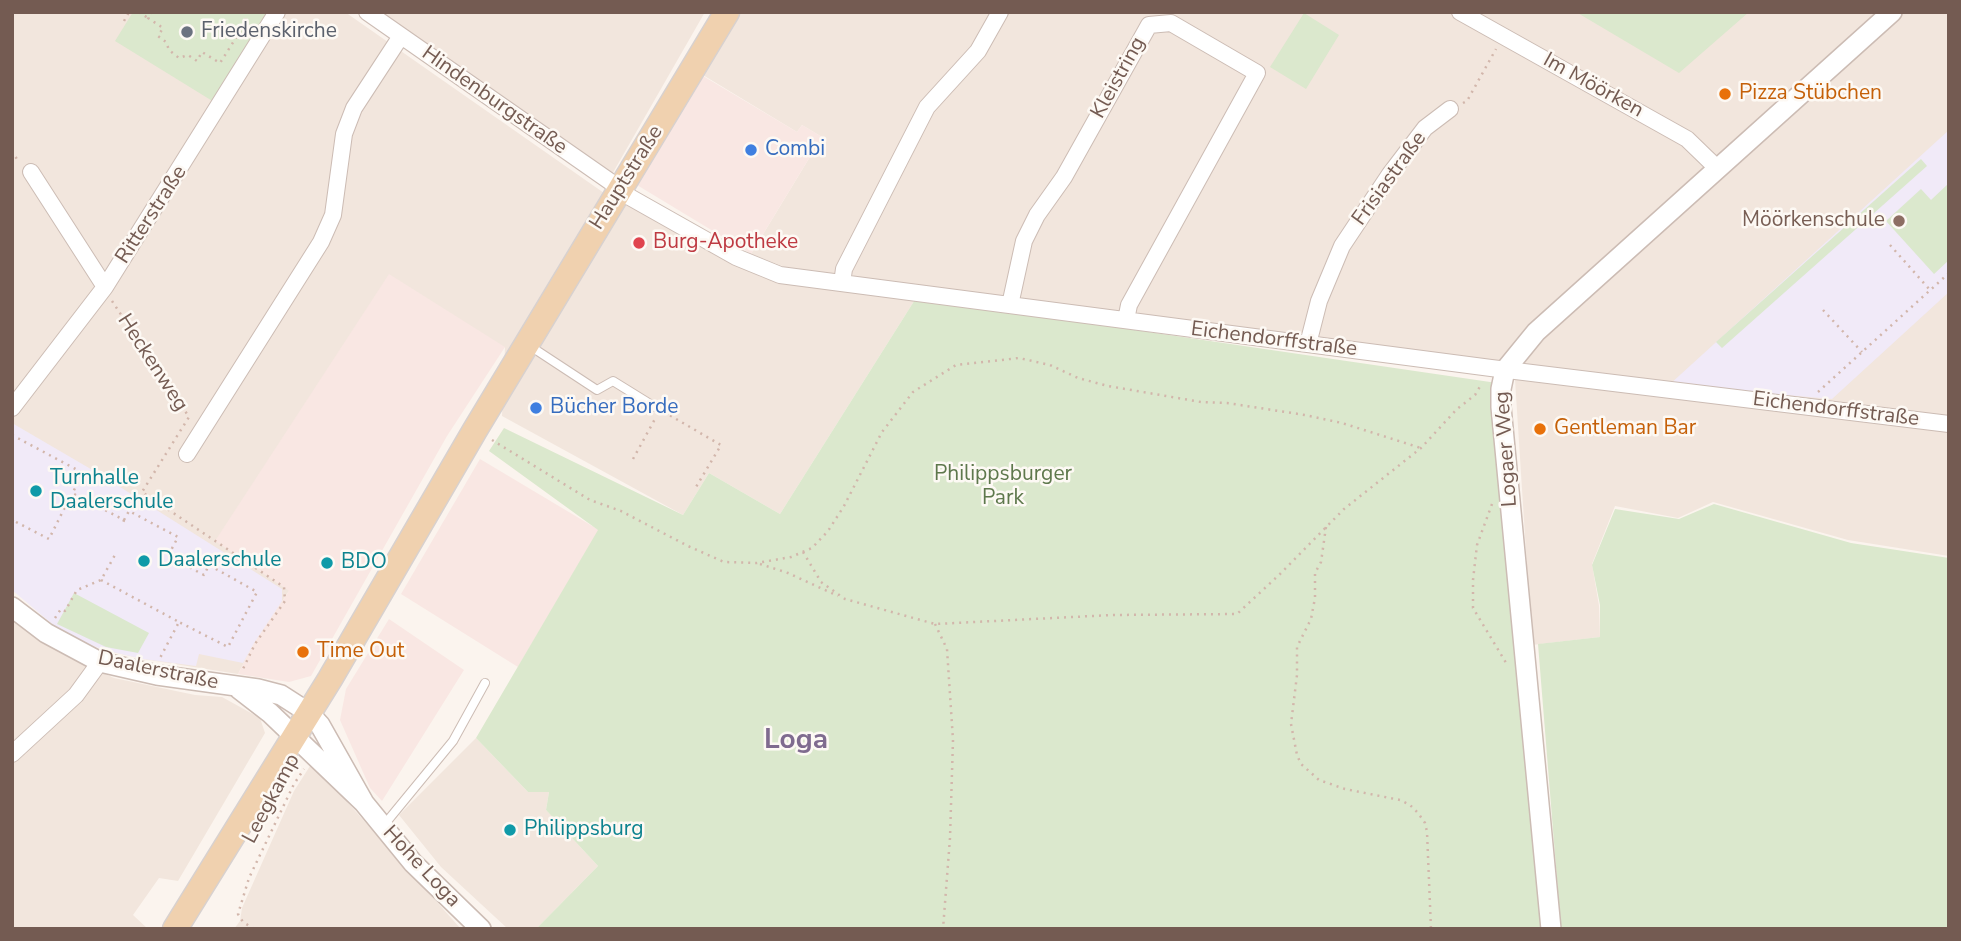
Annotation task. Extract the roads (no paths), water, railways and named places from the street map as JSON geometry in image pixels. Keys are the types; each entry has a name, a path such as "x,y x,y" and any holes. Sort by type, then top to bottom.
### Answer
{"main road":[{"name":"Hauptstraße","path":"175,929 345,654 526,344 727,12"}],"street":[{"name":"Ritterstraße","path":"12,408 105,287 278,12"},
{"name":"Hindenburgstraße","path":"367,12 615,185 619,191"},
{"path":"842,283 844,269 927,107 978,51 1000,12"},
{"name":"Im Möörken","path":"1460,12 1687,139 1718,169"},
{"name":"Logaer Weg","path":"1551,929 1498,369 1883,15"},
{"name":"Kleistring","path":"1010,305 1024,241 1037,215 1063,177 1149,25 1171,23 1257,73 1129,305 1126,320"},
{"path":"187,454 321,242 333,215 344,134 354,108 401,36"},
{"name":"Frisiastraße","path":"1308,344 1319,301 1342,246 1390,174 1425,128 1450,109"},
{"path":"31,172 105,287"},
{"name":"Eichendorffstraße","path":"619,191 736,257 780,275 1498,369 1949,424"},
{"name":"Daalerstraße","path":"12,607 46,633 100,663 157,675 258,689 281,695 309,713"},
{"path":"12,754 76,695 100,663"},
{"name":"Daalerstraße","path":"235,687 261,705 294,736"},
{"name":"Hohe Loga","path":"309,713 331,741 364,803"},
{"name":"Hohe Loga","path":"294,736 364,803 413,863 481,929"}],"lane":[{"path":"526,344 597,390 613,381 655,407"},
{"path":"383,827 453,741 485,683"}],"place":[{"name":"Friedenskirche","path":"187,32"},
{"name":"Pizza Stübchen","path":"1725,94"},
{"name":"Combi","path":"751,150"},
{"name":"Möörkenschule","path":"1899,221"},
{"name":"Burg-Apotheke","path":"639,243"},
{"name":"Bücher Borde","path":"536,408"},
{"name":"Gentleman Bar","path":"1540,429"},
{"name":"Turnhalle Daalerschule","path":"36,491"},
{"name":"Daalerschule","path":"144,561"},
{"name":"BDO","path":"327,563"},
{"name":"Time Out","path":"303,652"},
{"name":"Philippsburg","path":"510,830"}],"district":[{"name":"Loga","path":"796,741"}],"park label":[{"name":"Philippsburger Park","path":"1003,487"}]}
